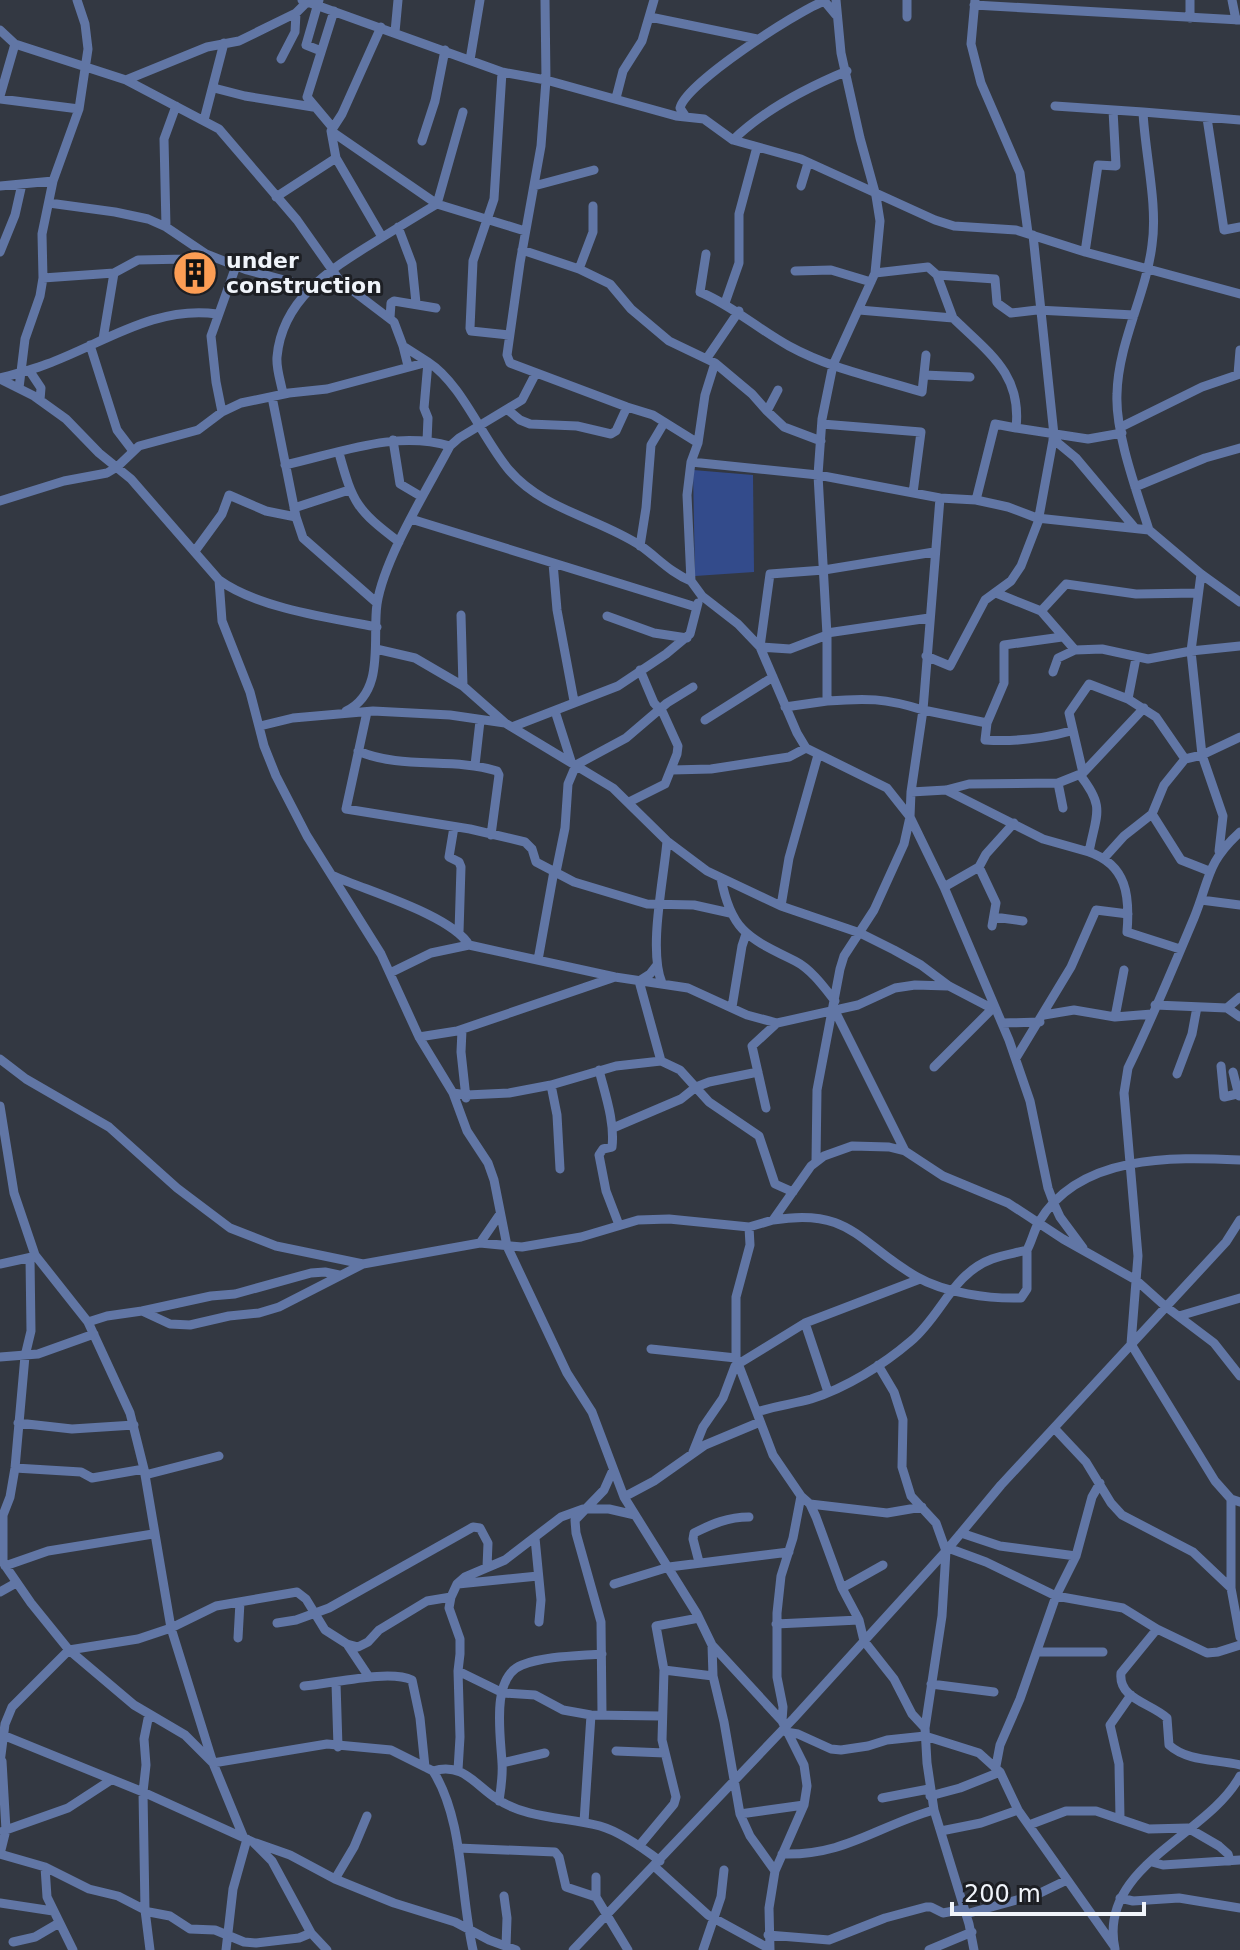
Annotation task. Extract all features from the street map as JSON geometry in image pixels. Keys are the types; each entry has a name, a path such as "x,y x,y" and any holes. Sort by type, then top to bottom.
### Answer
{"street":[{"path":"19,388 25,371 25,339 43,278 41,248 53,181 79,109 87,40 77,0"},
{"path":"395,32 398,0"},
{"path":"470,60 480,0"},
{"path":"545,0 546,80 541,146 506,353 510,363 642,410 698,443"},
{"path":"616,98 623,71 642,41 654,0"},
{"path":"827,701 827,634 818,475 822,424 833,365 873,277 880,221 841,53 836,0"},
{"path":"907,0 907,17"},
{"path":"1190,0 1190,18"},
{"path":"926,656 950,666 985,600 1011,581 1021,566 1031,546 1054,437 1041,311 1020,173 981,83 971,44 974,2 1238,20 1232,0"},
{"path":"126,80 195,51 239,41 296,13 311,2"},
{"path":"311,2 502,72 616,98 635,107 704,119 733,140 808,163 876,196 954,226 1003,228 1031,234 1085,252 1240,294"},
{"path":"311,2 306,45 321,51"},
{"path":"686,117 680,108 684,98 701,80 757,39 822,2 836,15"},
{"path":"334,11 307,93 308,100 332,129 437,204 525,231"},
{"path":"281,59 295,32 296,13"},
{"path":"650,17 757,39"},
{"path":"381,27 342,114 332,129 336,158 382,237"},
{"path":"0,30 15,44 126,80 219,129 297,220 330,269 366,302 390,318 396,326 408,366"},
{"path":"204,120 224,43"},
{"path":"15,44 0,97 79,109"},
{"path":"422,141 435,101 445,50"},
{"path":"733,140 746,127 786,100 847,71"},
{"path":"502,72 494,199 473,261 470,330 509,335"},
{"path":"214,88 313,107"},
{"path":"166,227 164,139 176,106"},
{"path":"1055,106 1240,120"},
{"path":"1085,252 1098,165 1116,166 1113,110"},
{"path":"283,394 278,349 292,314 310,287 330,269 437,204 463,112"},
{"path":"1143,112 1153,229 1148,268 1125,348 1116,394 1122,430 1149,530 1240,602"},
{"path":"1207,118 1224,230 1240,227"},
{"path":"725,303 739,263 739,214 757,147"},
{"path":"276,197 336,158"},
{"path":"801,186 808,163"},
{"path":"534,186 594,170"},
{"path":"0,186 53,181"},
{"path":"0,252 15,215 22,184"},
{"path":"49,203 148,219 166,227 206,254 310,287"},
{"path":"579,269 593,232 593,206"},
{"path":"398,227 412,264 416,303"},
{"path":"522,250 579,269 610,284 631,309 669,341 711,360 743,385 784,427 821,441"},
{"path":"43,278 114,273 138,260 187,259 206,254"},
{"path":"706,254 700,292 739,311 792,347 840,369 922,392 926,355"},
{"path":"222,412 211,336 236,266"},
{"path":"795,271 831,270 873,277 928,267 937,275 953,318 1010,376 1019,405 1016,428"},
{"path":"103,339 114,273"},
{"path":"937,275 995,279 997,303 1007,312 1134,315"},
{"path":"390,318 392,301 436,308"},
{"path":"859,310 953,318"},
{"path":"691,581 687,495 691,462 698,443 711,360 739,311"},
{"path":"0,379 128,328 180,313 217,314"},
{"path":"90,345 117,430 133,451"},
{"path":"403,346 445,376 522,485 563,510 640,546 675,574 691,581 702,596 738,624 760,647 806,748 887,788 910,817 944,887 1016,1058 1030,1101 1054,1204 1085,1251"},
{"path":"976,500 995,424 1054,437 1088,439 1122,430 1202,387 1239,374 1240,350"},
{"path":"0,501 64,481 107,473 146,443 204,427 222,412 241,403 327,389 428,362"},
{"path":"427,441 428,418 424,408 428,362"},
{"path":"25,371 41,388 40,400"},
{"path":"340,714 353,708 369,686 376,649 377,603 399,542 450,446 522,400 536,373"},
{"path":"924,375 970,377"},
{"path":"0,379 58,412 141,490 219,580 244,595 326,618 377,627"},
{"path":"767,411 778,390"},
{"path":"272,397 295,512 306,542 377,603"},
{"path":"508,410 530,424 577,426 611,434 616,431 627,407"},
{"path":"640,546 651,445 664,423"},
{"path":"822,424 921,432 913,493"},
{"path":"1054,437 1076,458 1134,528"},
{"path":"285,465 380,440 427,441 450,446"},
{"path":"393,440 400,484 422,497"},
{"path":"1135,487 1205,458 1240,448"},
{"path":"339,453 349,490 367,516 399,542"},
{"path":"691,462 818,475 940,498 976,500 1037,518 1149,530"},
{"path":"195,551 222,514 230,494 266,511 295,512 349,490"},
{"path":"816,1161 815,1109 844,956 860,933 896,865 910,817 923,710 940,498"},
{"path":"411,519 696,607"},
{"path":"760,647 770,574 824,570 934,552"},
{"path":"553,563 557,610 574,701"},
{"path":"1201,574 1191,651 1202,755 1223,816 1219,851 1209,871 1201,900 1125,1080 1124,1102 1138,1256 1131,1344 1198,1454 1238,1500 1231,1588 1240,1637"},
{"path":"219,580 222,621 276,776 307,836 390,973 419,1037 453,1093 467,1131 488,1163 507,1246 567,1373 597,1423 612,1472 624,1497 669,1567 712,1645 784,1727 804,1765 807,1786 804,1805 775,1871 769,1908 770,1950"},
{"path":"1041,611 1066,584 1136,594 1197,593"},
{"path":"996,593 1041,611 1075,650"},
{"path":"260,726 293,718 367,712 450,715 509,725 618,686 687,638 702,596"},
{"path":"461,615 463,686"},
{"path":"607,616 654,633 687,638"},
{"path":"760,647 790,649 827,634 929,618"},
{"path":"1062,637 1004,645 1004,683 987,723 985,740 1043,739 1071,731"},
{"path":"1053,672 1058,658 1075,650 1102,649 1148,659 1240,646"},
{"path":"376,649 415,658 463,686 509,725 629,802 690,861 781,906 860,933 994,1009"},
{"path":"1128,699 1136,658"},
{"path":"629,802 658,790 669,779 678,746 640,670"},
{"path":"705,720 773,677"},
{"path":"1089,852 1097,808 1096,795 1081,774 1069,713 1089,684 1128,699 1156,717 1185,759"},
{"path":"574,764 626,738 693,687"},
{"path":"785,707 867,698 889,700 987,723"},
{"path":"911,792 946,790 969,784 1058,783 1081,774 1144,708"},
{"path":"538,960 565,828 568,784 574,764 555,711"},
{"path":"367,712 346,809 454,827 529,844 536,862 574,882 624,898 660,905 694,905 730,913"},
{"path":"475,765 480,721"},
{"path":"1105,857 1124,836 1152,814 1164,785 1185,759 1202,755 1240,737"},
{"path":"672,770 711,769 789,757 806,748"},
{"path":"358,751 398,762 475,765 499,773 491,835"},
{"path":"781,906 789,858 818,755"},
{"path":"1058,783 1063,808"},
{"path":"946,790 1044,840 1105,857 1116,868 1124,885 1127,932 1180,949"},
{"path":"1152,814 1181,860 1209,871"},
{"path":"944,887 979,867 986,854 1014,823"},
{"path":"454,827 449,857 459,862 461,867 459,932"},
{"path":"1219,851 1240,832"},
{"path":"662,983 657,965 667,841"},
{"path":"979,867 996,903 993,922 1023,921"},
{"path":"334,876 437,920 459,932 469,945"},
{"path":"721,878 730,913 746,934 787,959 796,961 834,1007 905,1151"},
{"path":"1201,900 1240,905"},
{"path":"1016,1058 1071,967 1096,910 1128,914"},
{"path":"732,1007 746,934"},
{"path":"390,973 431,953 469,945 615,977 688,988 747,1015 777,1023"},
{"path":"639,981 657,965"},
{"path":"1115,1017 1124,970"},
{"path":"419,1037 462,1030 615,977"},
{"path":"639,981 661,1061"},
{"path":"766,1108 752,1046 777,1023 834,1007 858,1005 895,988 949,986"},
{"path":"1227,1008 1240,997"},
{"path":"1177,1074 1192,1034 1197,1007"},
{"path":"1002,1023 1074,1010 1115,1017 1154,1009 1227,1008 1240,1017"},
{"path":"934,1067 994,1009"},
{"path":"460,1111 467,1095 461,1052 462,1030"},
{"path":"0,1059 26,1079 109,1127 177,1188 230,1228 276,1246 363,1264"},
{"path":"453,1093 509,1093 551,1085 599,1070 661,1061 680,1070 719,1110 759,1136 775,1184 793,1192"},
{"path":"1221,1066 1224,1097 1238,1095 1233,1072"},
{"path":"599,1070 613,1128 612,1147 603,1149 599,1155 606,1191 619,1225"},
{"path":"613,1128 681,1099 696,1087 758,1072"},
{"path":"551,1085 557,1115 560,1169"},
{"path":"0,1108 14,1193 32,1256 31,1331 25,1356 15,1468 3,1515 3,1562 69,1650 120,1694 185,1735 213,1763"},
{"path":"773,1220 816,1161 852,1146 876,1145 905,1151 943,1176 1008,1203 1136,1280 1214,1343 1239,1372"},
{"path":"142,1311 170,1324 199,1324 274,1309 363,1264 480,1243 522,1247 581,1237 638,1220 669,1219 749,1227 773,1220 814,1217 838,1222 920,1279 953,1289 1021,1298 1027,1289 1027,1250 1039,1223 1054,1204 1089,1176 1150,1161 1240,1160"},
{"path":"0,1196 14,1193"},
{"path":"480,1243 500,1214"},
{"path":"573,1950 864,1641 1001,1485 1226,1242 1240,1220"},
{"path":"749,1227 750,1245 736,1297 737,1361 773,1455 810,1504 842,1588 859,1620 864,1641 894,1679 925,1732"},
{"path":"757,1412 828,1392 878,1365 920,1333 953,1289 982,1264 1027,1250"},
{"path":"0,1264 32,1256"},
{"path":"32,1256 88,1322 134,1425 171,1628 213,1763 248,1839 272,1861 311,1933 327,1950"},
{"path":"88,1322 211,1296 235,1294 311,1273 339,1275"},
{"path":"693,1452 703,1427 723,1398 737,1361 805,1323 920,1279"},
{"path":"1179,1316 1240,1298"},
{"path":"805,1323 828,1392"},
{"path":"0,1357 25,1356 51,1350 94,1334"},
{"path":"651,1349 737,1361"},
{"path":"878,1365 894,1392 903,1420 904,1476 914,1502 936,1523 947,1549 942,1616 925,1732 934,1810 972,1932 974,1950"},
{"path":"624,1497 654,1481 693,1452 760,1422"},
{"path":"18,1423 72,1429 134,1425"},
{"path":"1055,1429 1086,1462 1122,1515 1193,1552 1231,1588"},
{"path":"15,1468 81,1472 92,1478 144,1472 219,1456"},
{"path":"584,1822 602,1654 599,1614 575,1520 604,1490 612,1472"},
{"path":"998,1769 1000,1745 1038,1652 1056,1596 1076,1556 1092,1497 1100,1483"},
{"path":"784,1727 777,1677 776,1624 781,1576 801,1496"},
{"path":"810,1504 887,1513 922,1507"},
{"path":"458,1770 460,1639 451,1618 451,1597 457,1584 465,1577 505,1560 561,1517 583,1509 609,1509 635,1515"},
{"path":"699,1562 694,1533 719,1521 749,1517"},
{"path":"277,1623 314,1615 473,1527 480,1528 488,1543 487,1567"},
{"path":"961,1533 1000,1546 1076,1556"},
{"path":"3,1562 48,1551 153,1534"},
{"path":"535,1538 541,1600 539,1622"},
{"path":"947,1549 986,1562 1056,1596 1123,1608 1157,1629 1211,1654 1240,1645"},
{"path":"614,1584 669,1567 789,1552"},
{"path":"842,1588 883,1565"},
{"path":"457,1584 538,1576"},
{"path":"0,1592 16,1583"},
{"path":"311,1933 299,1938 256,1943 215,1930 186,1928 170,1916 145,1910 118,1896 89,1889 45,1867 0,1854 3,1831 2,1735 12,1707 69,1650 138,1639 171,1628 216,1606 297,1592 306,1599 325,1630 358,1647 368,1642 379,1630 427,1601 451,1597"},
{"path":"238,1638 240,1602"},
{"path":"639,1846 674,1804 675,1791 665,1753 661,1716 664,1670 656,1626 699,1618"},
{"path":"776,1624 859,1620"},
{"path":"1157,1629 1121,1673 1122,1687 1167,1718 1172,1749 1202,1759 1240,1765"},
{"path":"347,1644 369,1677"},
{"path":"712,1645 713,1676 740,1814 750,1836 775,1871"},
{"path":"1038,1652 1103,1652"},
{"path":"499,1801 502,1763 498,1719 509,1676 519,1666 602,1654"},
{"path":"664,1670 713,1676"},
{"path":"458,1671 503,1693 535,1695 563,1710 661,1716"},
{"path":"304,1686 336,1683 347,1678 412,1680 429,1769 445,1799 458,1848 473,1950"},
{"path":"336,1683 338,1747"},
{"path":"931,1684 994,1692"},
{"path":"1120,1818 1119,1764 1110,1725 1131,1695"},
{"path":"149,1714 144,1739 146,1765 143,1792 145,1910 150,1950"},
{"path":"784,1727 831,1749 868,1746 925,1732 979,1753 998,1769 1018,1810 1114,1947"},
{"path":"2,1735 290,1855 335,1879 394,1903 455,1922 516,1950"},
{"path":"213,1763 327,1744 391,1750 429,1769 458,1770 469,1775 499,1801 542,1816 602,1826 639,1846 674,1886 713,1917 770,1950"},
{"path":"616,1751 665,1753"},
{"path":"502,1763 545,1753"},
{"path":"882,1798 960,1788 998,1769"},
{"path":"1114,1947 1114,1911 1129,1885 1188,1828 1226,1798 1240,1776"},
{"path":"3,1831 68,1808 111,1780"},
{"path":"740,1814 804,1805"},
{"path":"1029,1825 1066,1811 1081,1809 1149,1829 1188,1828 1219,1846 1235,1861"},
{"path":"782,1854 802,1855 832,1850 934,1810"},
{"path":"941,1831 981,1823 1018,1810"},
{"path":"335,1879 354,1847 367,1816"},
{"path":"226,1950 233,1889 248,1839"},
{"path":"458,1848 555,1852 566,1887 596,1897"},
{"path":"1152,1862 1163,1865 1235,1861"},
{"path":"45,1867 45,1888 73,1950"},
{"path":"703,1950 721,1897 724,1870"},
{"path":"596,1877 596,1897 628,1950"},
{"path":"768,1935 829,1940 885,1918 926,1907 943,1913 965,1911 1038,1894 1067,1880"},
{"path":"504,1896 506,1946"},
{"path":"1120,1898 1133,1901 1179,1898 1240,1908"},
{"path":"0,1903 53,1911"},
{"path":"13,1942 35,1937 59,1923"},
{"path":"929,1950 972,1932"},
{"path":"1100,1950 1114,1947"}],"shaded area":[{"path":"693,470 753,475 754,572 695,576"}],"place":[{"name":"under construction","path":"195,273"}]}
